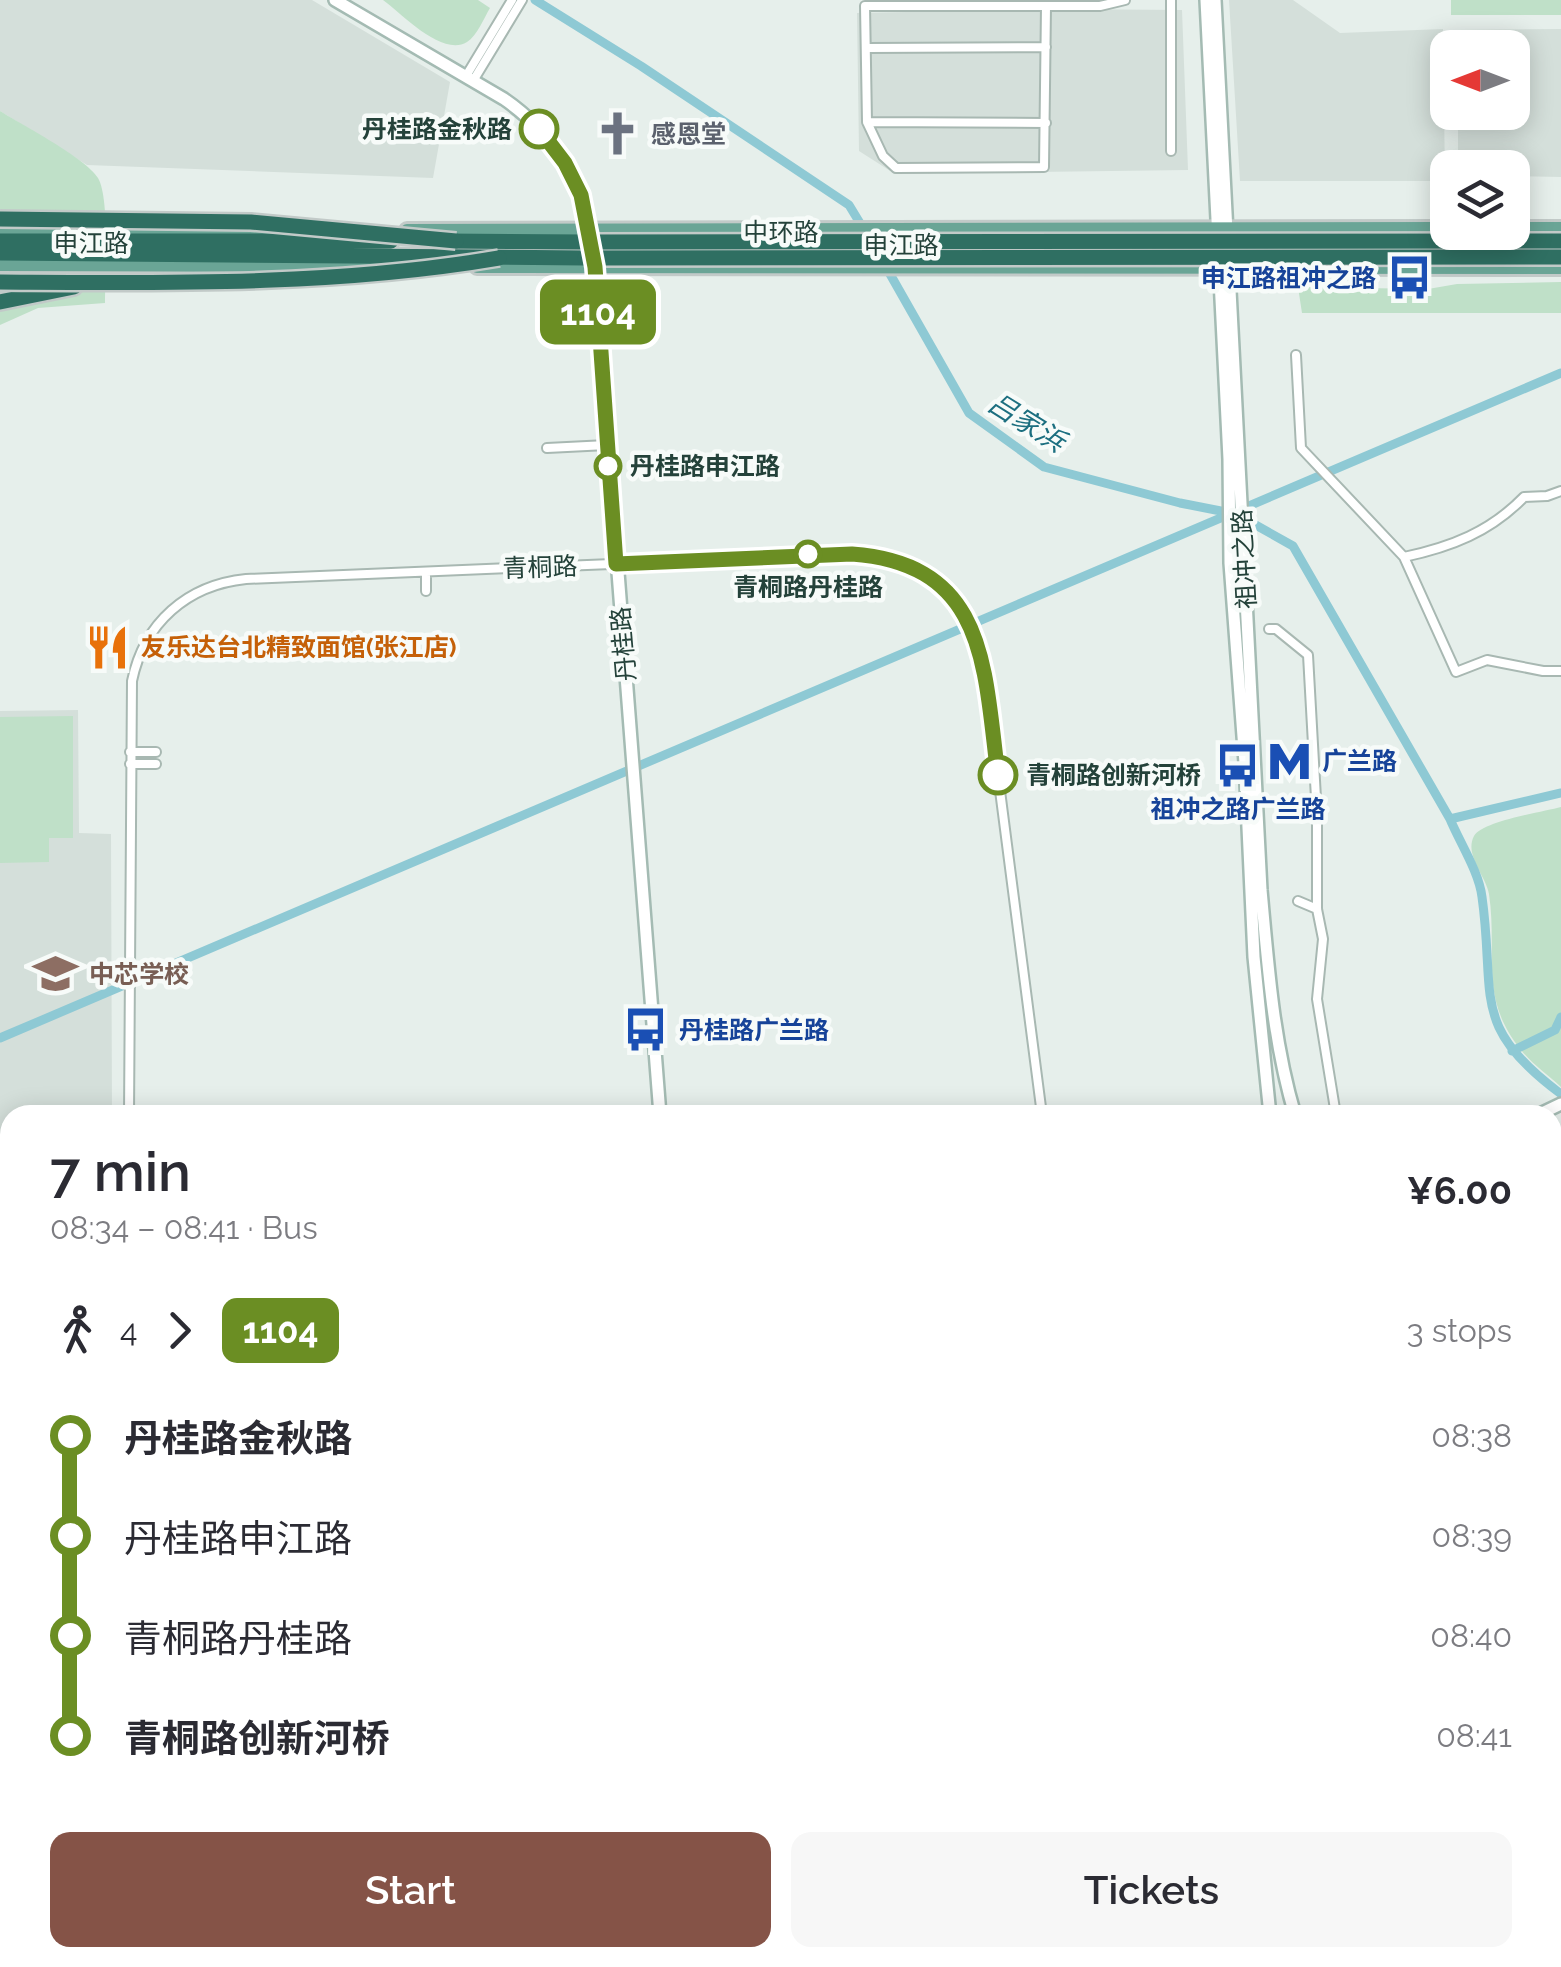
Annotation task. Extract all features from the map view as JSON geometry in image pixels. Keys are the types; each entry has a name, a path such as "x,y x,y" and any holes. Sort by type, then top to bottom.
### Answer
{"highway":[{"path":"0,212 51,220"},
{"path":"0,219 250,222 456,241"},
{"name":"中环路","path":"0,241 1561,241"},
{"name":"中环路","path":"3,262 499,258 594,264 1561,256"},
{"path":"0,282 218,282 407,272 499,258"},
{"path":"0,302 104,282"}],"main road":[{"name":"丹桂路","path":"335,0 520,104 559,144 586,194 661,1105"},
{"name":"丹桂路","path":"344,0 471,76"},
{"name":"祖冲之路","path":"1206,0 1265,939 1282,1069 1291,1105"},
{"name":"祖冲之路","path":"1215,0 1221,227"},
{"name":"申江路","path":"0,230 1430,228"},
{"path":"1530,228 1561,228"},
{"name":"申江路","path":"3,262 1561,268"},
{"name":"丹桂路","path":"594,264 619,563"},
{"name":"祖冲之路","path":"1234,460 1230,563 1254,958 1269,1105"}],"street":[{"path":"471,76 512,0"},
{"path":"505,19 522,0"},
{"path":"1046,6 1044,167 896,168 883,156 868,122 865,3 1046,6 1114,4 1125,0"},
{"path":"1171,0 1171,151"},
{"path":"868,48 1046,47"},
{"path":"868,122 1046,123"},
{"path":"1296,355 1301,448 1404,557 1456,672 1487,660 1561,670"},
{"path":"547,448 607,445"},
{"path":"1404,557 1440,550 1479,534 1524,497 1561,491"},
{"name":"青桐路","path":"129,1105 131,694 139,655 155,627 190,596 216,584 246,579 809,554 889,558 924,574 963,612 978,643 1041,1105"},
{"path":"426,572 426,591"},
{"path":"1269,629 1276,629 1308,655 1317,816 1317,909 1322,939 1317,999 1334,1105"},
{"path":"130,752 156,752"},
{"path":"130,764 156,764"},
{"path":"1298,900 1317,909"}],"shaded area":[{"path":"0,0 312,0 450,82 433,178 87,165 0,111"},
{"path":"1229,0 1293,0 1340,33 1443,29 1430,30 1430,130 1444,130 1445,150 1430,150 1430,181 1240,181"},
{"path":"1182,10 1188,170 895,174 859,151 857,13"},
{"path":"1561,29 1561,177 1530,176 1530,150 1458,150 1458,130 1530,130 1530,30 1459,30"},
{"name":"中芯学校","path":"78,710 79,833 111,834 112,1105 0,1105 0,711"}],"green space":[{"path":"383,0 478,0 490,8 474,36 457,45 434,39"},
{"path":"1451,0 1561,0 1561,15 1451,15"},
{"path":"0,111 68,152 98,178 105,219 105,303 38,308 0,325"},
{"path":"1561,282 1561,313 1302,313 1298,287 1428,289 1457,284"},
{"path":"73,716 73,838 49,838 49,862 0,863 0,717"},
{"path":"1561,807 1561,1087 1521,1050 1499,1012 1492,975 1489,894 1472,843 1474,836 1489,826"}],"waterway":[{"name":"吕家浜","path":"535,0 849,205 866,233"},
{"name":"吕家浜","path":"886,267 969,413 1044,467 1236,514 1293,546 1450,819 1561,793"},
{"path":"0,1038 1561,373"},
{"path":"1450,819 1480,887 1489,985 1499,1028 1532,1070 1561,1094"},
{"path":"1512,1051 1555,1030 1561,1017"}],"bus line":[{"name":"1104","path":"539,129 565,163 581,195 595,267 616,564 852,554 889,558 924,574 963,612 978,643 998,775"}],"place":[{"name":"丹桂路金秋路","path":"539,129"},
{"name":"感恩堂","path":"618,134"},
{"name":"申江路祖冲之路","path":"1409,278"},
{"name":"丹桂路申江路","path":"608,466"},
{"name":"青桐路丹桂路","path":"808,554"},
{"name":"友乐达台北精致面馆(张江店)","path":"108,647"},
{"name":"广兰路","path":"1289,761"},
{"name":"祖冲之路广兰路","path":"1238,765"},
{"name":"青桐路创新河桥","path":"998,775"},
{"name":"中芯学校","path":"56,974"},
{"name":"丹桂路广兰路","path":"646,1030"}]}
